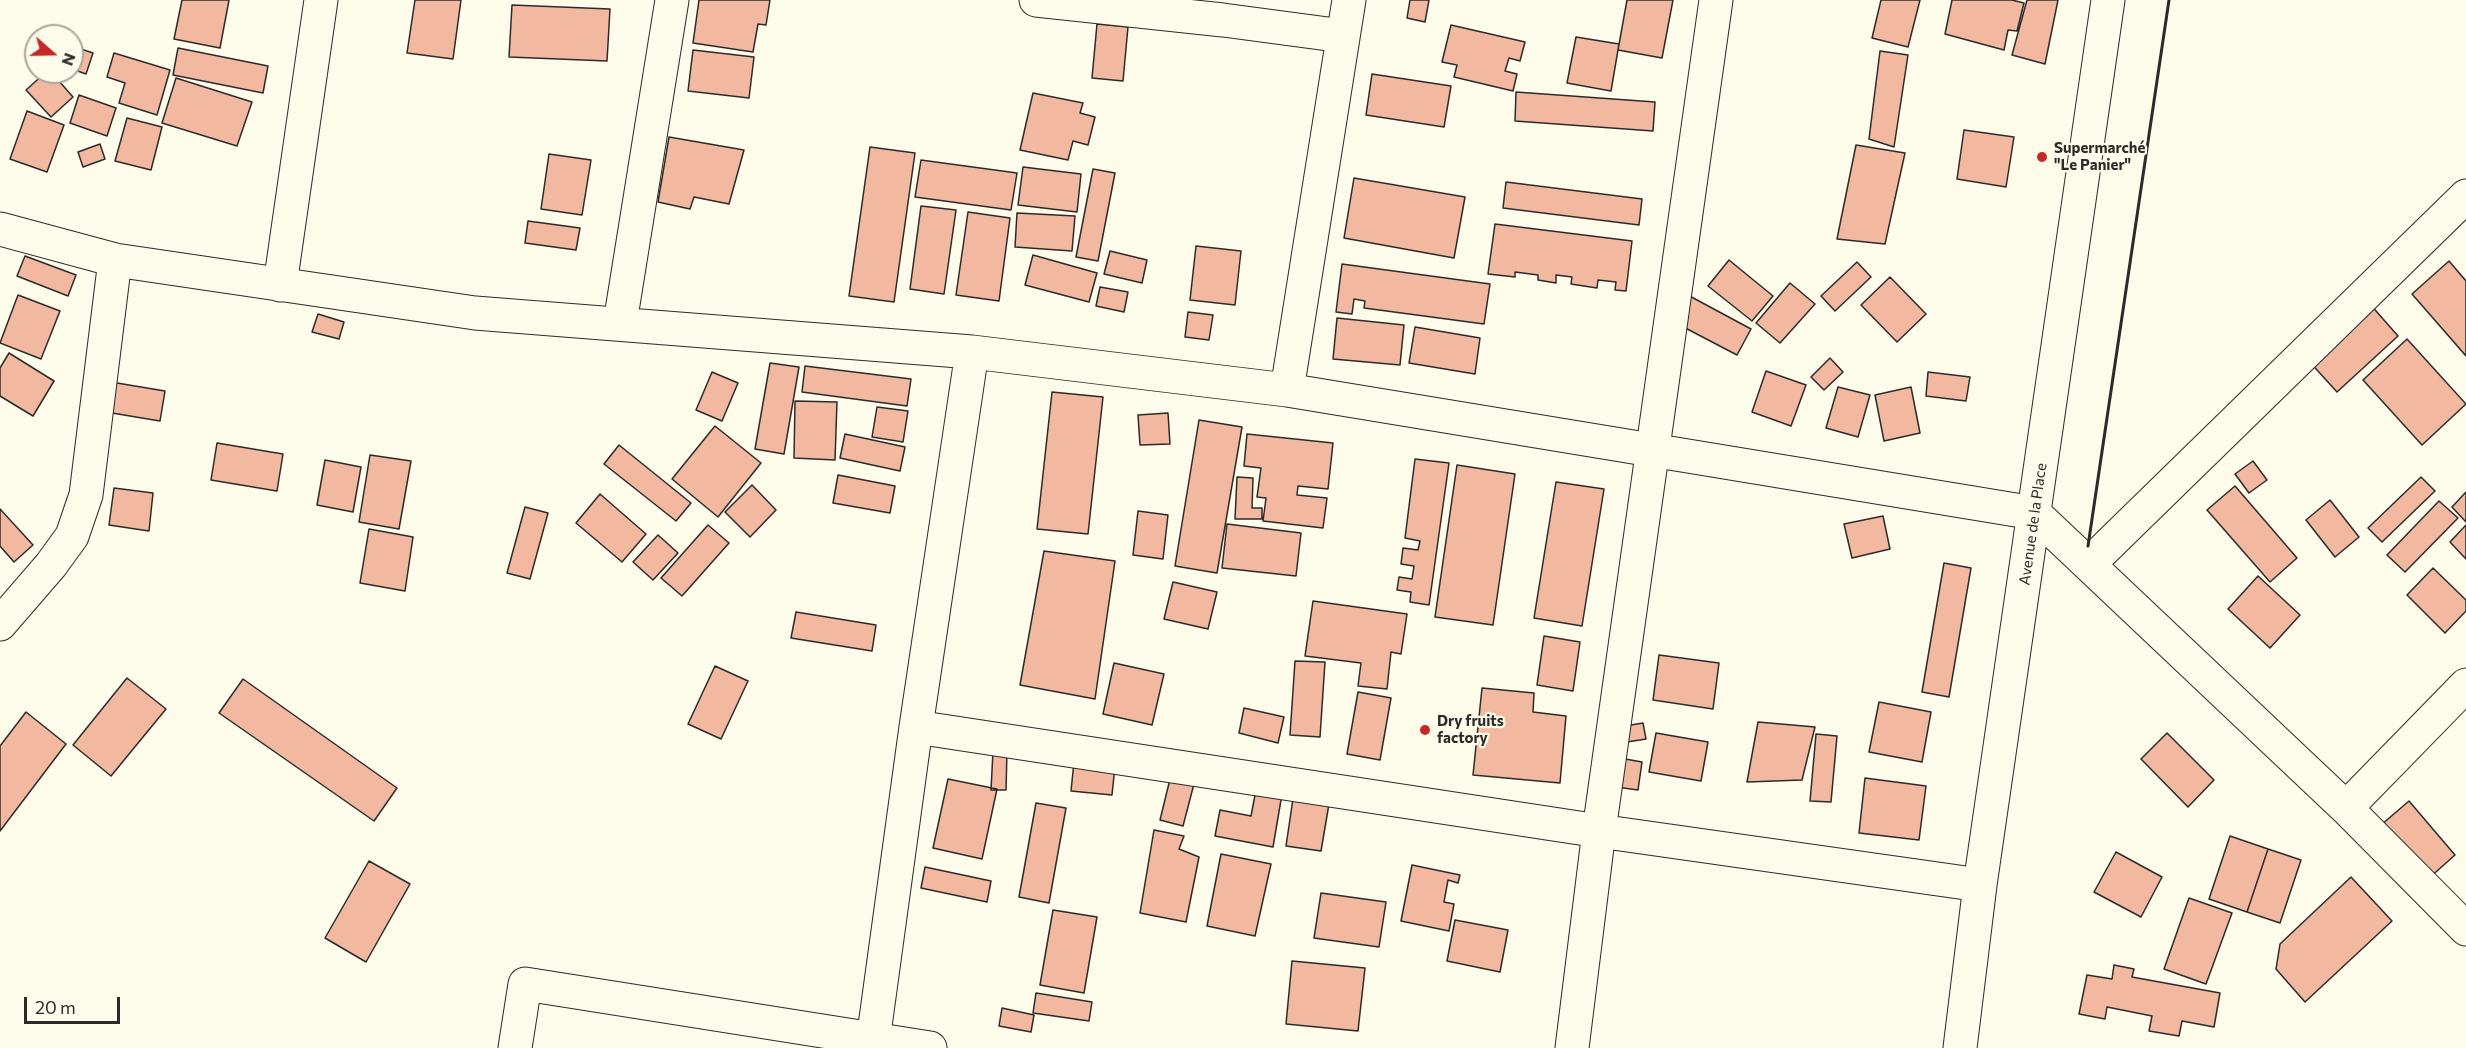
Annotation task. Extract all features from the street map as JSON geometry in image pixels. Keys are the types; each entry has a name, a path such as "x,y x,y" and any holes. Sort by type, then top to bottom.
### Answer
{"street":[{"path":"280,285 321,0"},
{"path":"620,323 672,0"},
{"path":"1036,0 1223,20 1343,36"},
{"path":"1287,390 1349,0"},
{"path":"1572,1048 1599,831 1716,0"},
{"name":"Avenue de la Place","path":"1960,1048 1980,885 2108,0"},
{"path":"2089,564 2466,196"},
{"path":"0,229 115,260 475,313 972,352 1287,390 2034,513 2346,808 2466,929"},
{"path":"0,624 51,565 72,536 86,495 115,260"},
{"path":"873,1044 916,727 972,352"},
{"path":"2346,808 2466,685"},
{"path":"916,727 1599,831 1980,885"},
{"path":"515,1048 525,984 873,1044 930,1048"}],"building":[{"path":"182,0 229,0 220,48 174,39"},
{"path":"415,0 461,0 453,59 407,53"},
{"path":"699,0 770,0 766,25 758,24 753,52 693,43"},
{"path":"1410,0 1429,0 1425,22 1407,18"},
{"path":"1627,0 1673,0 1662,58 1618,50"},
{"path":"1881,0 1920,0 1908,47 1872,38"},
{"path":"1952,0 2012,0 2024,3 2017,31 2008,30 2004,50 1945,34"},
{"path":"2027,0 2058,0 2045,64 2012,55"},
{"path":"512,5 610,9 607,61 509,57"},
{"path":"1097,24 1128,27 1123,81 1092,78"},
{"path":"1451,25 1525,42 1520,61 1509,58 1505,71 1517,74 1513,91 1454,77 1457,65 1442,62"},
{"path":"1576,37 1619,44 1611,91 1567,83"},
{"path":"178,48 268,66 263,93 173,75"},
{"path":"84,50 93,53 86,74 84,73"},
{"path":"693,50 754,57 749,98 688,91"},
{"path":"1880,51 1908,55 1894,147 1869,139"},
{"path":"114,53 170,70 157,115 119,103 125,83 107,77"},
{"path":"1372,74 1451,86 1444,127 1366,115"},
{"path":"176,78 252,102 237,146 162,123"},
{"path":"33,84 62,84 73,97 51,117 26,90"},
{"path":"1516,92 1655,102 1653,131 1515,121"},
{"path":"1033,93 1083,103 1080,113 1095,117 1088,145 1073,141 1068,160 1020,150"},
{"path":"79,95 116,108 107,136 70,123"},
{"path":"27,111 64,125 47,172 10,159"},
{"path":"127,118 162,127 151,170 115,161"},
{"path":"1964,130 2014,137 2006,187 1957,179"},
{"path":"669,137 744,150 729,204 694,197 690,209 658,202"},
{"path":"100,144 105,159 83,167 78,152"},
{"path":"1856,145 1905,153 1885,244 1837,239"},
{"path":"870,147 915,153 894,302 849,296"},
{"path":"549,154 591,160 582,215 541,209"},
{"path":"921,160 1017,173 1011,210 915,197"},
{"path":"1023,167 1081,174 1077,212 1018,205"},
{"path":"1093,169 1115,173 1098,261 1076,257"},
{"path":"1354,178 1465,197 1454,258 1344,238"},
{"path":"1506,182 1642,199 1639,225 1503,208"},
{"path":"921,206 956,210 944,294 910,289"},
{"path":"968,212 1010,218 999,301 956,295"},
{"path":"1017,213 1075,216 1072,251 1015,247"},
{"path":"528,221 580,228 576,250 525,243"},
{"path":"1495,224 1632,241 1626,291 1615,290 1616,282 1598,280 1597,288 1571,284 1572,277 1556,275 1556,283 1538,280 1538,275 1515,272 1515,277 1488,274"},
{"path":"1196,246 1241,251 1235,305 1190,300"},
{"path":"1110,251 1147,260 1142,283 1104,274"},
{"path":"1033,255 1097,273 1089,302 1025,285"},
{"path":"25,256 76,275 68,296 17,276"},
{"path":"1729,260 1773,296 1752,321 1708,286"},
{"path":"2449,261 2466,281 2466,356 2412,294"},
{"path":"1857,262 1871,277 1835,311 1821,296"},
{"path":"1342,264 1490,284 1484,324 1364,308 1365,301 1354,299 1352,314 1336,312"},
{"path":"1890,277 1926,314 1897,342 1861,305"},
{"path":"1790,283 1815,304 1780,343 1756,323"},
{"path":"1100,287 1128,292 1124,312 1096,306"},
{"path":"1684,293 1751,329 1737,355 1670,320"},
{"path":"18,295 60,311 41,359 0,343"},
{"path":"2369,303 2398,336 2337,392 2307,359"},
{"path":"1188,312 1213,315 1209,340 1185,337"},
{"path":"318,314 344,322 339,339 312,332"},
{"path":"1337,318 1404,325 1400,365 1333,359"},
{"path":"1415,327 1480,338 1475,374 1409,363"},
{"path":"2407,339 2466,404 2422,445 2363,380"},
{"path":"9,353 54,381 33,416 0,396 0,368"},
{"path":"1830,358 1843,372 1824,390 1811,377"},
{"path":"770,363 799,367 784,454 755,449"},
{"path":"805,366 911,379 907,406 802,392"},
{"path":"1766,371 1806,385 1791,426 1752,412"},
{"path":"712,372 738,383 722,421 696,410"},
{"path":"1928,372 1970,377 1966,401 1926,396"},
{"path":"111,382 165,391 160,421 106,412"},
{"path":"1838,387 1870,395 1858,437 1826,428"},
{"path":"1911,387 1920,433 1884,441 1875,395"},
{"path":"1052,392 1103,397 1088,534 1037,529"},
{"path":"795,401 837,402 835,460 794,458"},
{"path":"877,407 908,411 903,442 872,437"},
{"path":"1168,413 1170,444 1140,445 1138,415"},
{"path":"1199,420 1242,427 1217,573 1175,566"},
{"path":"715,426 761,463 718,517 672,479"},
{"path":"845,434 905,447 900,471 840,458"},
{"path":"1247,434 1333,443 1328,489 1298,486 1297,495 1327,498 1323,528 1263,521 1266,498 1257,497 1261,468 1244,466"},
{"path":"217,443 283,454 277,491 211,480"},
{"path":"619,445 691,503 676,521 604,464"},
{"path":"370,455 411,461 399,529 359,522"},
{"path":"1415,459 1449,463 1429,605 1410,602 1411,592 1397,590 1399,577 1412,579 1414,566 1401,564 1403,548 1418,550 1420,541 1405,538"},
{"path":"325,460 361,467 353,512 317,505"},
{"path":"2253,461 2267,480 2249,493 2235,474"},
{"path":"1457,465 1515,474 1493,625 1435,617"},
{"path":"838,475 895,486 890,513 833,503"},
{"path":"1237,477 1253,478 1252,508 1262,508 1262,519 1235,519"},
{"path":"2421,477 2435,491 2382,542 2368,528"},
{"path":"1556,482 1604,489 1582,626 1534,618"},
{"path":"752,485 776,510 750,537 725,512"},
{"path":"2235,486 2297,558 2270,582 2207,510"},
{"path":"114,488 153,493 149,531 109,525"},
{"path":"2466,492 2466,522 2452,507"},
{"path":"600,494 646,534 622,562 576,523"},
{"path":"2330,500 2359,537 2335,557 2306,520"},
{"path":"2439,501 2458,518 2405,572 2387,555"},
{"path":"525,507 548,513 530,579 507,573"},
{"path":"0,509 33,545 14,562 0,546"},
{"path":"1138,511 1168,515 1163,559 1133,555"},
{"path":"1883,516 1890,549 1852,558 1844,524"},
{"path":"1227,524 1301,533 1296,576 1222,568"},
{"path":"708,525 729,543 682,596 661,578"},
{"path":"2466,525 2466,559 2450,542"},
{"path":"369,529 413,537 405,591 360,583"},
{"path":"658,535 678,553 653,580 633,562"},
{"path":"1044,551 1115,561 1095,699 1020,685"},
{"path":"1944,563 1971,568 1949,697 1922,692"},
{"path":"2433,568 2466,600 2466,611 2445,633 2407,595"},
{"path":"2258,576 2300,615 2270,648 2228,609"},
{"path":"1173,582 1217,592 1208,629 1164,619"},
{"path":"1313,601 1407,614 1401,654 1391,652 1387,689 1358,686 1361,663 1305,656"},
{"path":"796,612 876,625 872,651 791,638"},
{"path":"1544,636 1580,642 1573,691 1537,685"},
{"path":"1659,655 1719,663 1713,709 1653,700"},
{"path":"1295,661 1325,662 1320,737 1290,735"},
{"path":"1114,663 1164,674 1152,725 1103,714"},
{"path":"715,666 748,681 721,739 688,724"},
{"path":"127,678 166,709 111,776 73,745"},
{"path":"243,679 397,788 374,821 219,713"},
{"path":"1482,688 1534,693 1533,712 1566,716 1560,783 1473,775"},
{"path":"1358,692 1391,698 1380,760 1347,754"},
{"path":"1879,702 1931,712 1922,762 1869,752"},
{"path":"1244,708 1284,717 1278,743 1239,733"},
{"path":"26,712 66,744 0,831 0,746"},
{"path":"1758,722 1815,727 1802,780 1747,782"},
{"path":"1643,723 1646,739 1627,742 1625,726"},
{"path":"1656,733 1708,742 1701,781 1649,772"},
{"path":"2167,733 2214,780 2188,807 2141,759"},
{"path":"1816,734 1837,736 1831,802 1810,801"},
{"path":"993,751 1007,751 1006,790 991,790"},
{"path":"1614,757 1642,762 1638,790 1609,786"},
{"path":"1074,762 1115,766 1112,795 1071,791"},
{"path":"1171,775 1195,780 1183,826 1160,820"},
{"path":"1865,778 1926,786 1919,840 1859,833"},
{"path":"948,779 997,789 982,859 933,848"},
{"path":"1256,790 1282,794 1273,847 1215,836 1220,810 1251,816"},
{"path":"1294,792 1330,798 1321,851 1286,846"},
{"path":"2409,801 2455,855 2428,879 2381,825"},
{"path":"1036,803 1066,808 1049,903 1019,897"},
{"path":"1154,830 1184,836 1179,849 1199,857 1186,922 1140,913"},
{"path":"2230,836 2268,849 2247,912 2209,899"},
{"path":"2268,849 2301,860 2280,923 2247,912"},
{"path":"2116,852 2162,877 2141,917 2094,892"},
{"path":"1221,854 1271,864 1255,936 1207,926"},
{"path":"369,861 410,884 366,962 325,938"},
{"path":"1412,865 1460,875 1458,883 1448,880 1444,902 1454,904 1449,931 1401,921"},
{"path":"925,867 991,881 987,902 921,888"},
{"path":"2351,877 2392,921 2305,1002 2276,969 2280,944"},
{"path":"1321,893 1386,902 1379,947 1314,938"},
{"path":"2189,898 2232,913 2206,984 2164,969"},
{"path":"1053,910 1097,917 1084,993 1040,985"},
{"path":"1455,920 1508,930 1500,972 1447,961"},
{"path":"1292,961 1365,968 1358,1031 1286,1024"},
{"path":"2114,965 2134,969 2132,977 2220,993 2214,1027 2182,1021 2179,1036 2149,1031 2152,1016 2107,1007 2105,1019 2079,1014 2087,975 2112,979"},
{"path":"1036,993 1092,1002 1089,1021 1033,1013"},
{"path":"1002,1008 1034,1015 1031,1032 999,1026"}],"wall":[{"path":"2088,546 2169,0"}],"place":[{"name":"Supermarché \"Le Panier\"","path":"2042,157"},
{"name":"Dry fruits factory","path":"1425,730"}]}
